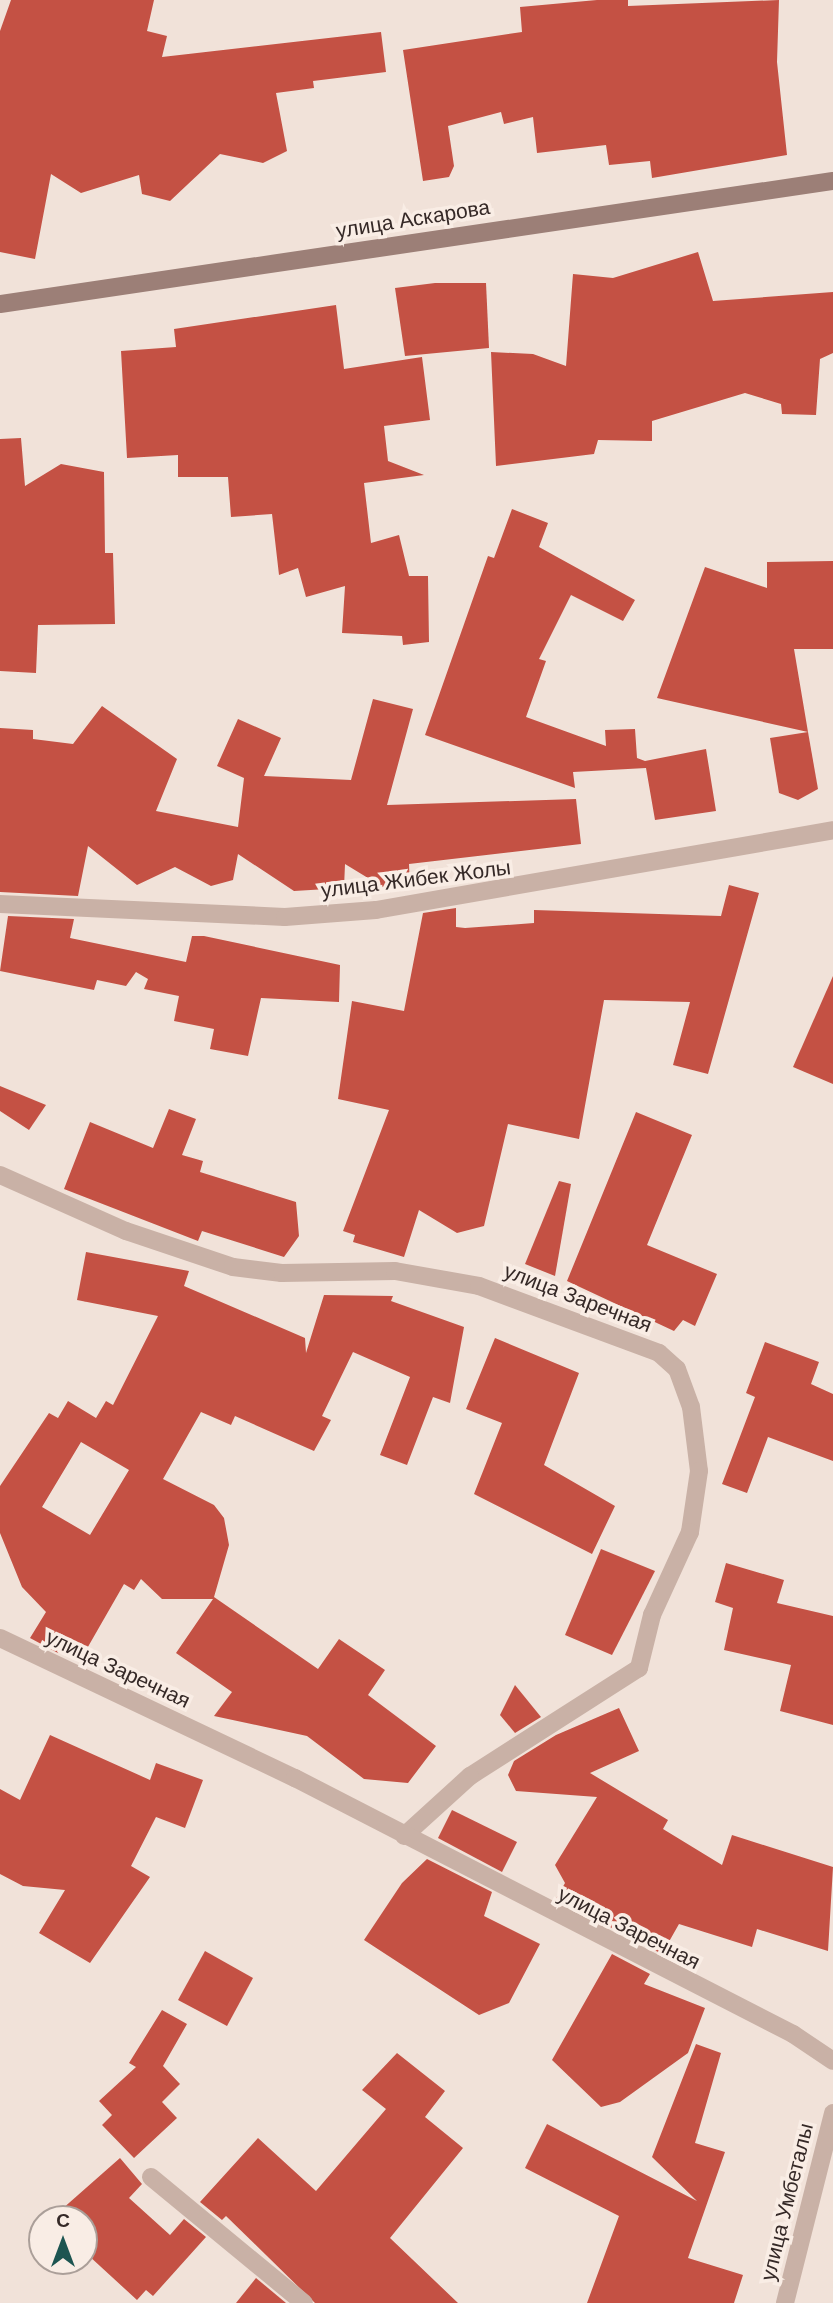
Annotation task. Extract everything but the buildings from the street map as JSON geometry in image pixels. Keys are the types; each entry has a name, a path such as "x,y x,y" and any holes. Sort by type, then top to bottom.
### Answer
{"street":[{"name":"улица Аскарова","path":"0,304 833,181"},
{"name":"улица Жибек Жолы","path":"0,905 285,917 376,911 833,830"},
{"name":"улица Заречная","path":"0,1175 126,1231 233,1267 395,1270 480,1286 659,1353 677,1369 691,1407 699,1471 690,1532 652,1615 639,1668 470,1776 404,1836"},
{"name":"улица Заречная","path":"0,1639 404,1836 793,2034 833,2061"},
{"name":"улица Умбеталы","path":"785,2303 833,2113"},
{"path":"151,2177 304,2303"}]}
